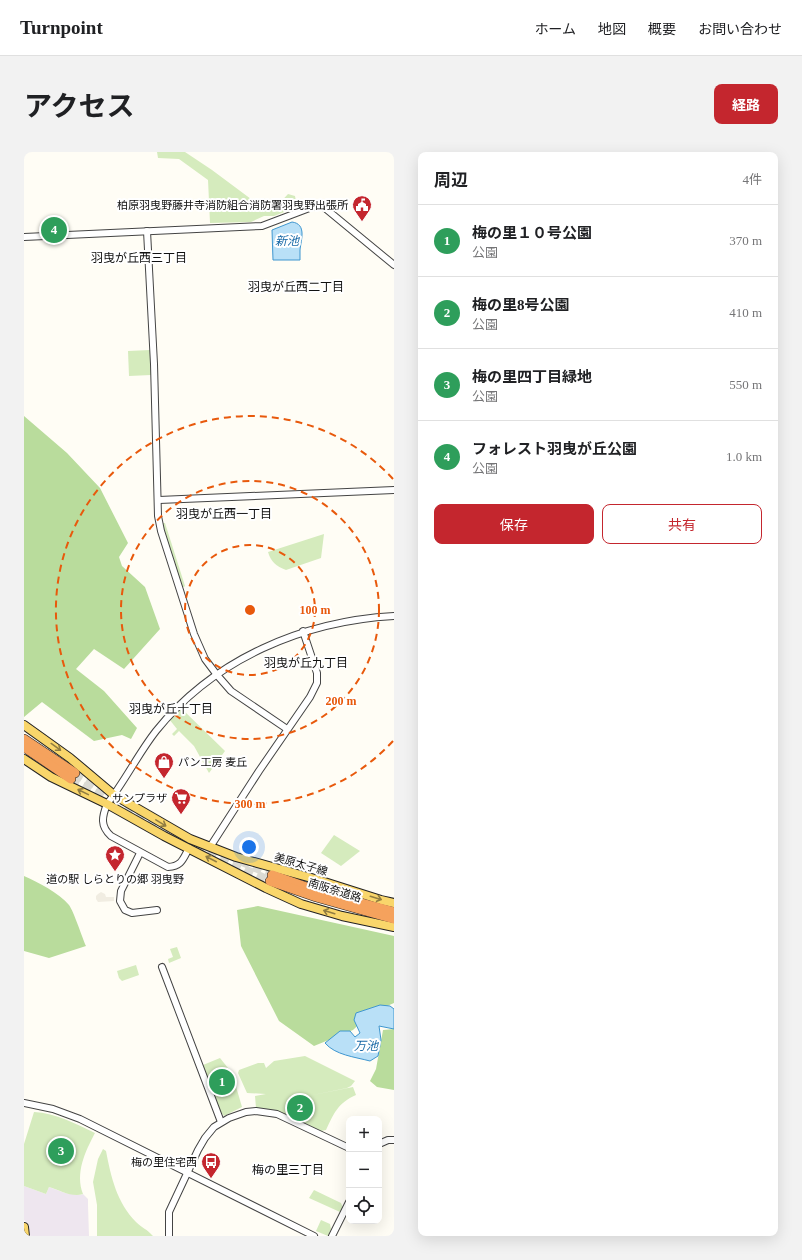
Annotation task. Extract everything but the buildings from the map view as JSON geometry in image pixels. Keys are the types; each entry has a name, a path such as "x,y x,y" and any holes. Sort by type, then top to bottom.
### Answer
{"highway":[{"path":"24,739 73,776 24,747"},
{"name":"南阪奈道路","path":"394,912 271,878 316,898 394,919"}],"main road":[{"name":"美原太子線","path":"24,725 70,758 114,795 190,839 236,857 394,903"},
{"path":"24,759 51,777 107,804 189,848 301,904 342,916 394,928"},
{"path":"24,1227 25,1236"}],"street":[{"path":"24,237 262,226 320,204 394,265"},
{"path":"147,231 159,500 158,516 162,531 194,634 205,659 231,691 287,729"},
{"path":"159,500 394,490"},
{"path":"189,848 180,864 176,867 168,867 111,836 105,830 102,818 107,804 148,742 166,720 180,705 217,675 250,654 281,639 303,631 340,622 394,616"},
{"path":"210,848 287,729 310,697 317,683 317,673 303,631"},
{"path":"140,853 121,891 120,901 125,910 132,913 157,910"},
{"path":"162,967 221,1122"},
{"path":"24,1104 53,1109 80,1119 314,1236"},
{"path":"169,1236 169,1212 205,1138 214,1127 221,1122 246,1112 272,1112 346,1147"},
{"path":"382,1143 388,1140 394,1140"},
{"path":"332,1236 346,1208"}],"shaded area":[{"path":"101,892 105,894 106,897 114,897 114,901 98,902 96,896"},
{"path":"24,1186 46,1194 49,1187 65,1193 83,1194 88,1199 89,1236 30,1236 29,1225 24,1220"}],"green space":[{"path":"157,152 185,152 259,205 264,198 276,207 288,194 295,196 297,207 274,216 264,216 251,222 210,223 208,180 179,159 158,158"},
{"path":"150,350 151,375 129,376 128,351"},
{"path":"24,416 67,453 100,488 128,543 119,557 122,566 145,587 160,629 124,669 94,649 76,669 104,691 137,728 131,739 122,735 94,741 42,702 24,717"},
{"path":"165,523 185,586 184,587 181,587 162,525"},
{"path":"324,534 321,558 286,570 274,563 269,555 268,552"},
{"path":"181,708 225,751 209,773 194,746 179,731 174,736 172,734 177,729 169,719"},
{"path":"334,835 360,851 341,866 321,853"},
{"path":"24,876 54,892 69,905 86,946 49,958 24,951"},
{"path":"258,906 394,936 394,1003 371,1013 353,1030 314,1046 279,1021 241,946 237,910"},
{"path":"177,947 181,958 169,963 168,959 173,957 170,949"},
{"path":"136,965 139,975 122,981 119,978 117,971"},
{"path":"394,1029 394,1090 377,1087 370,1081 376,1069 383,1030"},
{"path":"305,1056 355,1081 347,1088 308,1096 353,1087 356,1095 345,1101 337,1109 326,1130 321,1131 282,1113 256,1108 255,1096 266,1094 247,1093 238,1073 239,1070 258,1063 264,1063 266,1068 274,1061"},
{"path":"220,1058 232,1073 242,1107 224,1116 220,1111 203,1065"},
{"path":"34,1112 50,1114 95,1133 82,1163 80,1178 83,1194 70,1194 49,1187 46,1194 24,1186 24,1144"},
{"path":"103,1149 106,1151 113,1180 119,1198 124,1207 129,1215 140,1226 153,1236 97,1236 97,1205 93,1182 98,1159"},
{"path":"314,1190 341,1203 343,1208 340,1212 309,1198"},
{"path":"321,1220 330,1224 331,1229 328,1236 316,1231"}],"water":[{"name":"新池","path":"292,222 297,223 300,226 302,233 300,260 273,260 272,230"},
{"name":"万池","path":"380,1005 390,1006 394,1009 394,1029 379,1026 381,1040 378,1056 370,1061 352,1057 334,1050 325,1043 340,1031 350,1031 355,1037 360,1033 354,1020 356,1013"}],"tunnel":[{"path":"75,773 108,793"},
{"path":"71,779 111,802"},
{"path":"124,809 221,859 270,881"},
{"path":"241,861 272,875"}],"place":[{"name":"柏原羽曳野藤井寺消防組合消防署羽曳野出張所","path":"362,222"},
{"name":"フォレスト羽曳が丘公園","path":"54,230"},
{"name":"パン工房 麦丘","path":"164,779"},
{"name":"サンプラザ","path":"181,815"},
{"name":"道の駅 しらとりの郷 羽曳野","path":"115,872"},
{"name":"梅の里１０号公園","path":"222,1082"},
{"name":"梅の里8号公園","path":"300,1108"},
{"name":"梅の里四丁目緑地","path":"61,1151"},
{"name":"梅の里住宅西","path":"211,1179"}],"district":[{"name":"羽曳が丘西三丁目","path":"139,258"},
{"name":"羽曳が丘西二丁目","path":"296,287"},
{"name":"羽曳が丘西一丁目","path":"224,514"},
{"name":"羽曳が丘九丁目","path":"306,663"},
{"name":"羽曳が丘十丁目","path":"171,709"},
{"name":"梅の里三丁目","path":"288,1170"}]}
